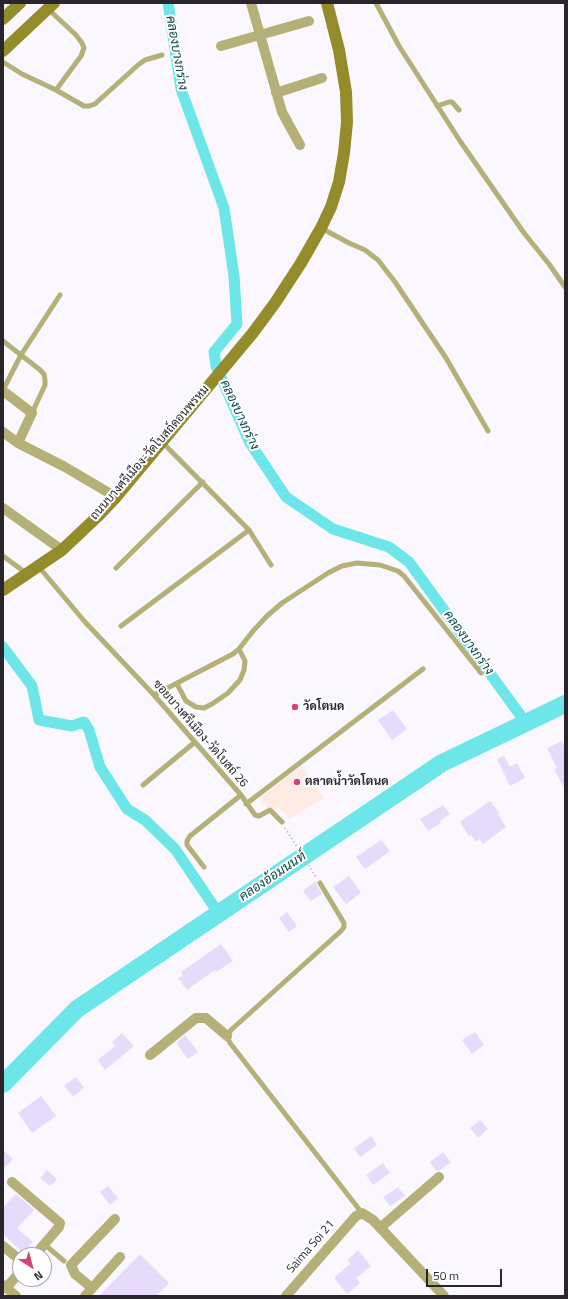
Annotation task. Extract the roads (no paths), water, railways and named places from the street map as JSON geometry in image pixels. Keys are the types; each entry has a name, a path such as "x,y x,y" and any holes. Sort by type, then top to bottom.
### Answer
{"street":[{"path":"3,19 20,3"},
{"path":"251,3 282,112 300,146"},
{"name":"ถนนบางศรีเมือง-วัดโบสถ์ดอนพรหม","path":"3,590 62,550 116,497 276,303 321,228 331,207 339,182 347,122 346,92 339,50 327,3"},
{"path":"3,51 51,6"},
{"path":"221,46 309,20"},
{"path":"276,93 322,78"},
{"path":"3,390 32,413 18,443"},
{"path":"3,432 18,443 65,467 116,497"},
{"path":"3,508 62,550"},
{"path":"150,1056 191,1020 196,1018 206,1018 227,1036"},
{"path":"380,1228 439,1177"},
{"path":"12,1182 60,1223 59,1227 42,1247"},
{"path":"359,1214 373,1220 442,1295"},
{"name":"Saima Soi 21","path":"286,1296 359,1214"},
{"path":"92,1288 75,1274 70,1265 115,1218"},
{"path":"3,1246 12,1253"},
{"path":"85,1296 120,1257"},
{"path":"12,1279 4,1286 16,1296"}],"lane":[{"path":"376,3 399,46 460,141 524,233 565,287"},
{"path":"51,6 76,35 84,48 81,56 56,90"},
{"path":"3,62 22,74 56,90 84,106 89,106 95,104 145,60 162,55"},
{"path":"437,106 452,102 459,110"},
{"path":"321,228 365,250 378,260 395,282 446,358 488,431"},
{"path":"3,390 21,355 60,295"},
{"path":"3,341 44,374 45,385 32,413"},
{"path":"161,442 203,482 249,530 271,565"},
{"path":"116,568 203,482"},
{"path":"120,626 249,530"},
{"path":"3,556 27,574"},
{"path":"154,695 233,654 267,616 282,603 328,573 342,566 357,562 380,565 398,571 404,576 480,673"},
{"name":"ซอยบางศรีเมือง-วัดโบสถ์ 26","path":"39,566 85,622 154,695 195,742 241,795 246,804 423,669"},
{"path":"177,684 186,701 196,707 204,708 212,704 228,693 240,680 244,670 245,661 239,649"},
{"path":"142,785 195,742"},
{"path":"204,867 187,845 187,841 190,836 241,795"},
{"path":"246,804 257,816 270,810 282,822"},
{"path":"320,883 344,923 344,927 231,1030 227,1036 359,1214"},
{"path":"44,1244 64,1261"}],"waterway":[{"name":"คลองบางกร่าง","path":"168,3 181,89 224,208 234,276 237,324 214,352 216,366 250,443 286,497 333,529 389,547 409,562 526,723"},
{"path":"3,647 32,686 39,720 72,726 84,722 89,730 100,767 127,809 145,820 175,849 219,914"},
{"name":"คลองอ้อมนนท์","path":"3,1084 77,1009 442,763 565,704"}],"place":[{"name":"วัดโตนด","path":"295,707"},
{"name":"ตลาดน้ำวัดโตนด","path":"297,782"}]}
